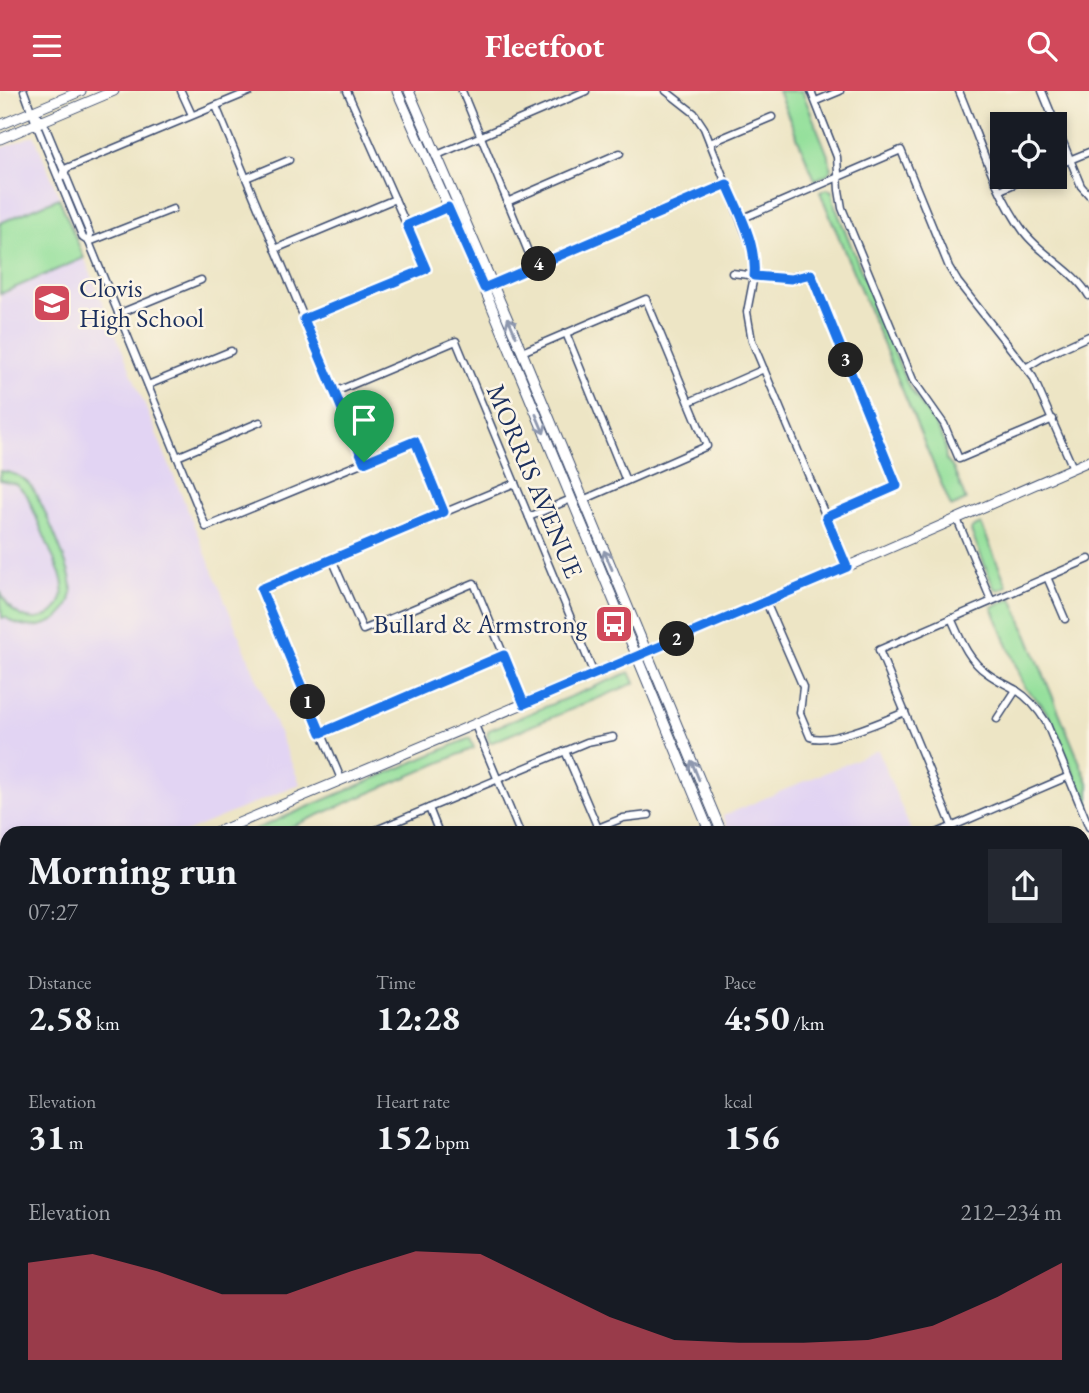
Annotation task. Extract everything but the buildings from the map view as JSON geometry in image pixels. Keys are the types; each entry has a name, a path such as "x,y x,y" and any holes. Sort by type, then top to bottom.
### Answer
{"main road":[{"path":"0,127 82,91"},
{"path":"0,139 114,91"},
{"path":"397,91 484,288 707,826"},
{"path":"409,91 523,352 719,826"},
{"path":"550,448 564,468 576,494 583,499"},
{"path":"231,826 766,602 1089,461"}],"street":[{"path":"24,91 64,171 90,234 89,242 206,527 415,441 444,512"},
{"path":"181,91 191,115"},
{"path":"59,180 67,168 251,91"},
{"path":"304,319 426,269 347,91"},
{"path":"462,91 534,266"},
{"path":"427,159 586,91"},
{"path":"666,91 694,113 710,143 741,219 754,254 754,276 747,312 748,327 847,567"},
{"path":"811,91 834,146 842,208 913,380 944,424 959,459 1053,419"},
{"path":"816,101 840,91"},
{"path":"959,91 1009,209 1026,234 1089,296"},
{"path":"1042,91 1081,186 1089,195"},
{"path":"675,99 680,92"},
{"path":"216,106 364,462"},
{"path":"710,143 772,117"},
{"path":"39,122 83,238 89,242"},
{"path":"741,219 901,150 949,267 958,282 1027,367 1053,419 1073,468"},
{"path":"1067,161 1089,152"},
{"path":"507,201 620,153"},
{"path":"246,178 289,160"},
{"path":"484,288 727,184"},
{"path":"275,249 395,199"},
{"path":"407,225 458,203"},
{"path":"89,242 173,209"},
{"path":"732,273 791,279 811,274 897,486 826,517"},
{"path":"118,314 201,280"},
{"path":"523,352 646,299 707,446 583,499"},
{"path":"566,333 626,481"},
{"path":"1027,367 1089,336"},
{"name":"MORRIS AVENUE","path":"335,392 456,341 594,674"},
{"path":"148,386 231,351"},
{"path":"689,402 764,369"},
{"path":"177,457 260,422"},
{"path":"341,779 261,589 515,483"},
{"path":"529,517 571,499"},
{"path":"957,519 991,600"},
{"path":"332,559 363,630 474,583 524,704"},
{"path":"1068,777 952,826 879,650 1089,559"},
{"path":"1047,577 1065,619"},
{"path":"766,602 803,687 799,708 810,737 825,739 864,729 905,712"},
{"path":"951,618 961,641 975,662 994,678 1016,689 1028,699 1046,722 1089,826"},
{"path":"321,733 504,655"},
{"path":"997,719 1016,689"},
{"path":"475,725 517,826"},
{"path":"386,826 587,742 613,737"},
{"path":"565,751 597,826"},
{"path":"429,808 436,826"},
{"path":"608,826 623,818 649,815"}],"shaded area":[{"name":"Clovis High School","path":"34,135 300,784 200,826 0,826 0,149"},
{"path":"878,750 909,826 727,826 723,816"}],"green space":[{"path":"778,91 802,91 829,158 831,169 828,174 815,180"},
{"path":"827,189 832,191 835,206 905,379 944,443 946,460 953,468 966,500 951,507 820,192"},
{"path":"59,198 84,258 0,294 0,223"},
{"path":"0,471 19,476 34,491 71,580 70,600 65,611 58,618 38,626 26,626 2,618 0,591 9,606 20,615 32,619 43,618 53,612 60,603 63,591 61,576 27,495 16,484 0,480"},
{"path":"981,524 1007,586 999,590 994,588 971,531"},
{"path":"1012,598 1089,785 1089,810 1052,721 1041,704 1025,688 992,607"},
{"path":"630,672 635,683 490,743 487,735 489,730"},
{"path":"470,738 474,748 293,826 263,826"}],"place":[{"name":"Clovis High School","path":"52,303"},
{"name":"Bullard & Armstrong","path":"614,624"}],"route":[{"path":"727,184 751,242 754,276 791,279 811,274 897,486 826,517 847,567 766,602 524,704 504,655 321,733 261,589 444,512 415,441 364,462 304,319 426,269 407,225 448,207 484,288 727,184"}]}
